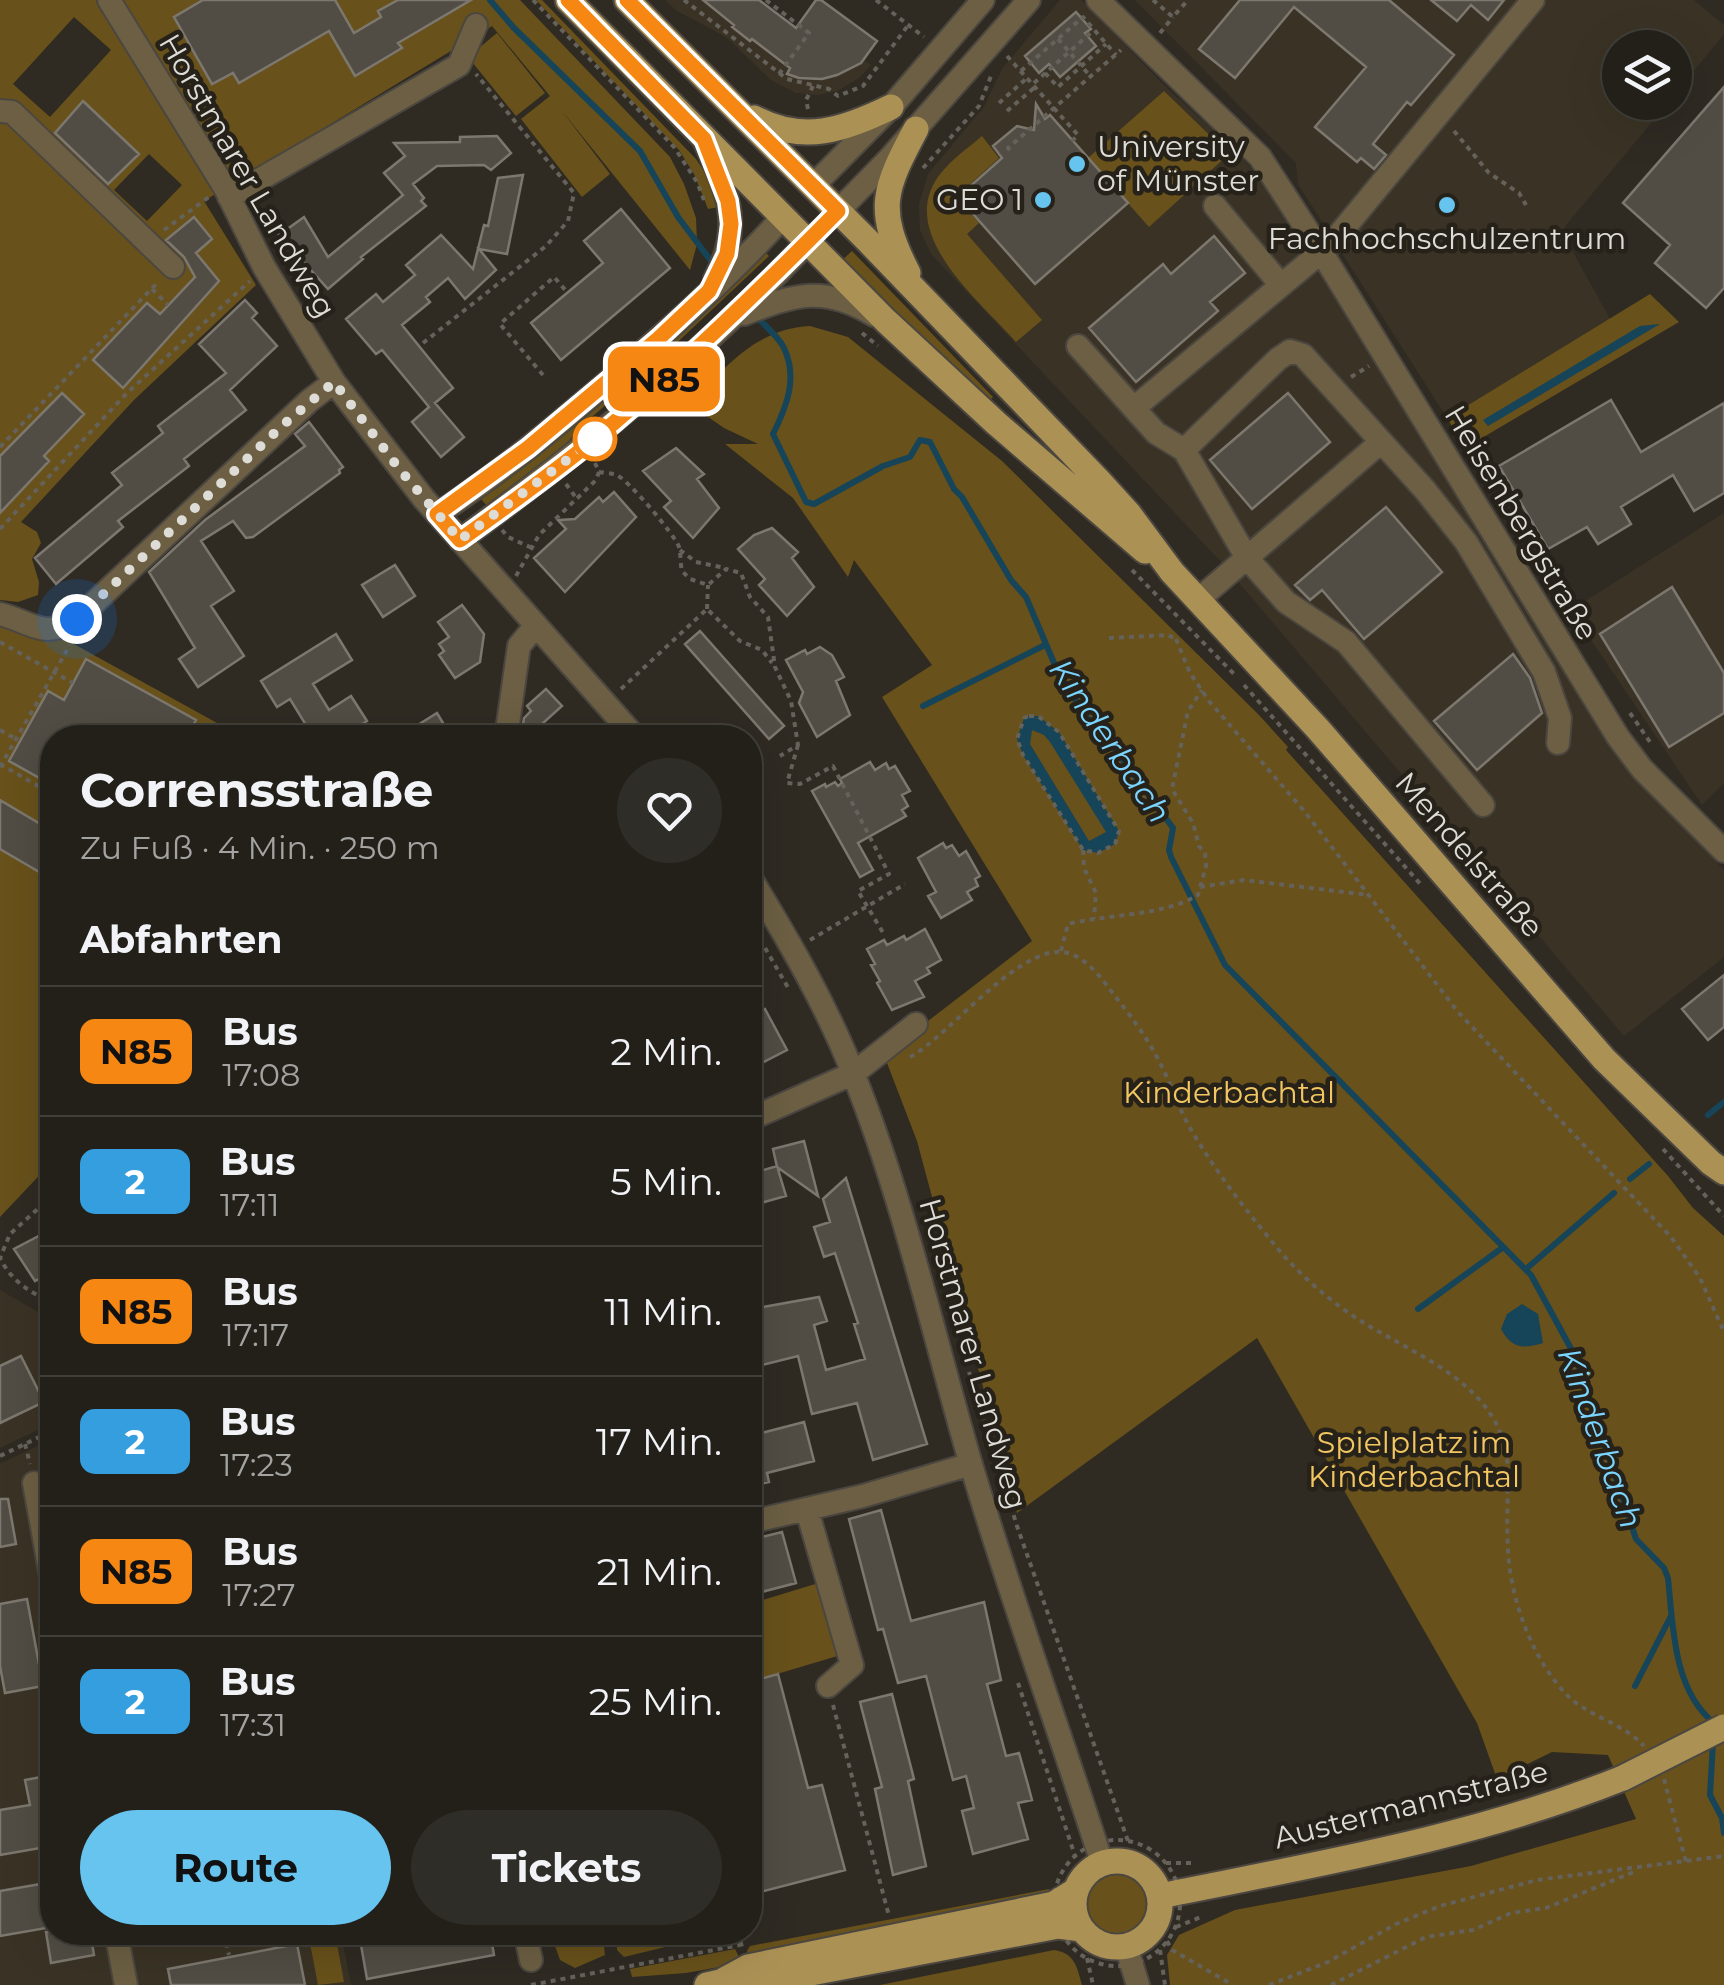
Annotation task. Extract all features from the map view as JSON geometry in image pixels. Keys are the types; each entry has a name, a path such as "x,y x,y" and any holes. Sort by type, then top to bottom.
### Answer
{"main road":[{"name":"Mendelstraße","path":"568,0 886,322 1116,528 1172,572"},
{"name":"Mendelstraße","path":"627,0 838,211 1129,514 1172,572 1295,704 1604,1059 1724,1172"},
{"path":"736,109 777,128 811,134 845,128 884,99"},
{"path":"916,129 892,174 886,206 897,252 919,294"},
{"path":"782,218 813,186"},
{"path":"806,243 838,211"},
{"name":"Austermannstraße","path":"1160,1896 1466,1831 1610,1784 1658,1763 1724,1726"},
{"path":"1114,1860 1139,1866 1149,1874 1160,1896 1156,1922 1139,1942 1126,1946 1102,1944 1082,1929 1058,1926 753,1984 713,1984 748,1967 1054,1904 1067,1886 1102,1863 1114,1860"},
{"path":"1067,1886 1082,1929"}],"street":[{"name":"Horstmarer Landweg","path":"109,0 334,382 437,514 624,725"},
{"path":"813,186 884,99 983,0"},
{"path":"838,211 1029,0"},
{"name":"Heisenbergstraße","path":"1098,0 1260,157 1618,737 1642,769 1724,851"},
{"path":"1134,408 1322,253 1533,0"},
{"path":"223,194 460,65 476,25"},
{"path":"0,111 12,112 172,267"},
{"path":"704,139 728,201 731,233 720,276"},
{"path":"1215,206 1281,285"},
{"path":"437,514 563,420 782,218"},
{"path":"460,540 595,439 747,309 806,243"},
{"name":"Mendelstraße","path":"747,309 793,296 833,296 886,322"},
{"path":"1078,346 1156,433 1184,450 1247,558 1286,602 1346,642 1482,805"},
{"path":"1184,450 1290,352 1304,355 1466,542 1544,672 1560,718 1558,743"},
{"path":"0,614 47,632 62,629 77,619 334,382"},
{"path":"1199,600 1381,442"},
{"path":"508,725 518,646 536,625"},
{"name":"Horstmarer Landweg","path":"762,897 854,1073 896,1198 971,1464 1102,1863"},
{"path":"762,1115 854,1073 916,1024"},
{"path":"762,1519 971,1464"},
{"path":"34,1483 40,1516"},
{"path":"807,1510 852,1666 828,1686"},
{"path":"118,1945 126,1985"},
{"path":"528,1945 531,1960"},
{"path":"1126,1946 1138,1985"}],"path":[{"path":"533,0 674,147 698,182 706,205"},
{"path":"684,0 779,74 829,89 838,96 866,81 909,24 876,0"},
{"path":"766,0 809,33 779,74"},
{"path":"1153,0 1173,18"},
{"path":"1160,33 1188,0"},
{"path":"1010,150 1116,55 1083,17 1021,71"},
{"path":"923,36 932,26"},
{"path":"1007,111 1094,30"},
{"path":"1058,38 1091,77"},
{"path":"804,39 814,46"},
{"path":"1045,73 1058,87 1106,44"},
{"path":"1004,52 1078,135 1072,140"},
{"path":"423,344 546,246 568,221 574,194 472,69 460,65"},
{"path":"916,178 979,106 995,67"},
{"path":"999,103 1027,78"},
{"path":"866,81 884,99"},
{"path":"808,116 806,100 813,86"},
{"path":"1440,115 1488,174 1520,193 1526,205"},
{"path":"150,242 185,212 223,194"},
{"path":"0,447 172,267"},
{"path":"0,529 127,393 264,268"},
{"path":"543,375 500,324 554,277 567,292"},
{"path":"152,289 168,305"},
{"path":"859,331 882,349"},
{"path":"1333,388 1385,356"},
{"path":"595,463 599,472"},
{"path":"516,576 539,535 577,500 599,472"},
{"path":"599,472 615,474 633,486 657,518 670,528 680,550 682,571 690,579 708,585"},
{"path":"567,486 577,500"},
{"path":"502,530 532,548"},
{"path":"680,550 696,562 743,570 750,597 768,617 775,667"},
{"path":"1122,559 1237,676 1428,892"},
{"path":"622,690 707,609 708,585 726,568"},
{"path":"762,610 768,604"},
{"path":"707,609 740,641 762,650 792,702 798,745 787,783 800,784 833,766 889,874 858,891 885,936"},
{"path":"1176,639 1185,627"},
{"path":"1109,638 1168,635 1176,639 1202,690 1305,812 1458,1012 1671,1238 1700,1278 1724,1332"},
{"path":"0,642 73,682"},
{"path":"40,787 0,765 54,672"},
{"path":"1061,951 1068,924 1162,910 1198,895 1206,866 1205,854 1185,806 1172,790 1188,711 1202,690"},
{"path":"1083,850 1098,853 1114,844 1119,830 1059,732 1038,716 1024,718 1017,738 1023,755 1083,850 1084,868 1096,893 1094,918"},
{"path":"0,730 16,739"},
{"path":"780,756 798,745"},
{"path":"1200,888 1244,880 1369,895"},
{"path":"810,940 905,884"},
{"path":"924,1050 1020,966 1038,956 1061,951 1085,962 1129,1012 1202,1146 1304,1278 1365,1323 1459,1381 1492,1412 1505,1442 1507,1458 1508,1556 1526,1628 1537,1652 1565,1693 1626,1730 1648,1750"},
{"path":"1662,1148 1724,1216"},
{"path":"40,1207 10,1234 0,1258 23,1288 40,1295"},
{"path":"0,1456 40,1436"},
{"path":"828,1686 889,1916"},
{"path":"1663,1776 1686,1862"},
{"path":"1128,1841 1144,1846 1171,1870"},
{"path":"1067,1886 1075,1856"},
{"path":"1269,1985 1328,1962 1396,1924 1440,1906 1537,1880 1724,1856"},
{"path":"1166,1863 1192,1864"},
{"path":"1331,1985 1426,1937 1473,1930 1510,1913 1546,1908 1640,1868"},
{"path":"1176,1927 1200,1917"},
{"path":"1167,1941 1172,1950 1233,1985"},
{"path":"227,1945 229,1955"},
{"path":"1160,1949 1165,1985"},
{"path":"1087,1958 1093,1985"}],"shaded area":[{"path":"665,0 731,0 790,43 808,20 871,65 859,78 837,91 818,95 796,93 771,80 726,37 677,11"},
{"path":"1060,0 1081,0 1257,175 1316,262 1428,449 1639,782 1724,870 1724,957 1624,1036 1223,564 931,254 920,230 919,204 928,174 984,107 1002,69"},
{"name":"Fachhochschulzentrum","path":"1135,0 1694,0 1724,25 1724,34 1692,73 1692,30 1602,30 1602,120 1654,120 1566,225 1563,234 1610,319 1447,418 1298,184 1296,163"},
{"path":"1724,513 1724,783 1702,805 1571,610"},
{"path":"0,1290 40,1313 40,1429 0,1448"},
{"path":"40,1445 40,1945 343,1945 351,1985 0,1985 0,1464"}],"green space":[{"path":"0,0 520,0 670,157 696,218 697,244 690,270 562,111 610,174 582,197 521,119 550,96 492,26 204,201 256,285 134,400 21,522 37,532 41,543 32,559 39,582 38,595 18,602 0,600","holes":["74,17 111,50 50,117 13,84","149,154 182,185 147,221 114,190"]},
{"path":"536,0 542,0 696,159 710,180 719,207 708,209 679,150"},
{"path":"497,33 545,93 516,116 468,57"},
{"path":"1164,91 1229,154 1149,227 1088,158"},
{"path":"982,136 999,158 956,197 979,223 967,234 1042,320 1016,342 947,264 927,219 929,196 941,173"},
{"path":"852,251 993,397 986,404 839,263"},
{"path":"765,252 769,256 586,422 554,457 488,507 480,498"},
{"path":"1650,294 1679,322 1465,448 1447,418"},
{"name":"Kinderbachtal","path":"810,326 848,337 1002,461 1259,715 1693,1208 1724,1236 1724,1985 1170,1985 1167,1955 1179,1935 1235,1910 1471,1866 1636,1819 1608,1755 1552,1752 1497,1779 1477,1723 1257,1338 1017,1513 917,1141 887,1063 880,1058 1032,941 882,697 932,665 854,560 848,577 793,498 725,444 758,444 724,428 688,403 757,342 773,334"},
{"path":"0,600 221,725 40,725 40,1175 0,1217"},
{"path":"825,1581 844,1654 762,1678 762,1600"},
{"path":"1116,1874 1138,1882 1146,1904 1138,1926 1116,1934 1094,1926 1086,1904 1094,1882"},
{"path":"1049,1889 1049,1898 751,1962 747,1951 750,1946"},
{"path":"310,1945 337,1945 344,1982 318,1985"},
{"path":"555,1945 604,1945 605,1955 575,1968 560,1960"},
{"path":"617,1945 674,1945 624,1957"},
{"path":"735,1949 742,1963 632,1977 630,1969"},
{"path":"1054,1950 1071,1958 1082,1985 880,1985"}],"water":[{"path":"1660,324 1488,426 1483,420 1640,326"},
{"path":"1038,716 1059,732 1119,831 1115,844 1098,853 1083,850 1023,755 1017,739 1024,718","holes":["1032,730 1044,735 1106,832 1089,841 1030,744"]},
{"path":"1522,1304 1538,1314 1543,1343 1519,1346 1501,1329 1507,1314"}],"building":[{"path":"203,0 335,0 354,33 381,17 378,11 398,0 471,0 398,43 402,48 355,76 329,31 239,83 233,73 212,84 174,17"},
{"path":"703,0 759,0 796,28 816,0 821,0 877,41 861,63 837,75 799,78 787,74 790,68 732,27"},
{"path":"1240,0 1389,0 1454,55 1411,105 1407,102 1373,144 1386,155 1374,169 1361,158 1357,162 1315,127 1366,67 1294,7 1235,78 1199,49"},
{"path":"1431,0 1504,0 1488,20 1471,5 1457,21"},
{"path":"1076,12 1091,29 1085,33 1096,46 1060,77 1049,64 1039,73 1025,56"},
{"path":"1724,87 1724,288 1706,308 1655,263 1670,245 1623,203"},
{"path":"83,101 139,154 108,184 55,133"},
{"name":"GEO 1","path":"1036,104 1045,119 1050,115 1128,203 1035,284 958,197 1002,158 993,146 1017,126 1034,130"},
{"path":"497,136 511,153 491,170 484,165 437,166 413,184 426,206 361,257 328,289 279,235 304,217 328,257 403,195 384,173 405,156 394,143 460,142 460,137"},
{"path":"523,175 507,254 479,249 496,270 465,299 448,278 426,297 430,302 402,325 453,388 435,403 464,437 441,457 412,422 429,407 382,350 376,354 346,319 376,294 383,302 415,275 406,265 441,235 473,269 484,225 488,226 498,178"},
{"path":"621,209 670,268 561,360 531,323 603,263 584,241"},
{"path":"194,217 212,239 196,253 219,281 123,388 93,360 147,303 160,314 195,277 184,257 166,240"},
{"path":"1214,236 1245,273 1210,302 1218,311 1136,382 1089,328 1163,264 1171,274"},
{"path":"245,300 257,313 252,318 277,346 230,390 246,410 184,459 189,466 118,521 123,527 56,584 35,558 122,485 112,473 163,433 158,426 226,373 199,344"},
{"path":"62,393 84,414 44,456 49,461 0,513 0,456"},
{"path":"1288,393 1330,442 1252,509 1210,460"},
{"path":"1611,400 1641,452 1724,403 1724,493 1694,511 1673,475 1621,507 1631,524 1598,544 1587,527 1548,549 1499,466"},
{"path":"309,422 343,467 340,473 253,537 246,538 233,521 201,541 234,591 211,606 244,656 198,687 179,659 195,648 149,572 205,520 305,446 295,434"},
{"path":"676,448 704,474 697,479 719,508 693,538 664,507 671,501 643,471"},
{"path":"614,492 636,517 565,592 534,558 566,529 558,520 575,519 599,497 603,502"},
{"path":"1386,507 1442,572 1364,639 1322,590 1310,600 1295,585"},
{"path":"772,528 798,552 792,558 814,587 787,616 759,585 765,579 738,549 754,535"},
{"path":"395,565 415,596 383,617 362,585"},
{"path":"1672,587 1724,673 1724,713 1669,747 1600,634"},
{"path":"462,605 484,634 480,662 455,678 439,655 444,651 439,644 449,637 438,622"},
{"path":"700,631 784,726 769,739 762,725 757,725 685,644"},
{"path":"336,634 352,660 313,684 329,710 351,696 367,721 361,725 306,725 290,699 277,707 261,681"},
{"path":"820,647 832,655 844,677 836,681 850,715 817,737 799,703 803,692 786,660"},
{"path":"1513,654 1530,678 1542,713 1477,770 1434,721"},
{"path":"86,659 196,720 193,725 40,725 40,778 9,761 48,691 64,700"},
{"path":"546,689 562,706 541,725 524,725 524,718 531,711 527,706"},
{"path":"437,713 444,725 418,725"},
{"path":"870,762 875,770 886,763 889,769 895,766 910,791 902,795 908,806 902,810 906,816 858,843 873,870 860,877 812,791 835,782 838,786 842,783 840,779"},
{"path":"0,800 40,824 40,872 0,849"},
{"path":"943,843 946,848 952,845 959,856 966,851 980,876 975,879 978,886 967,892 972,900 941,918 928,896 936,892 918,858"},
{"path":"925,929 941,960 927,968 930,973 915,981 924,997 892,1010 877,983 880,981 871,965 875,964 867,949 884,940 887,945 904,936 906,940"},
{"path":"1724,975 1724,1027 1708,1040 1682,1009"},
{"path":"765,1009 787,1050 762,1063"},
{"path":"804,1141 818,1196 777,1167 773,1149"},
{"path":"777,1166 786,1196 762,1203 762,1170"},
{"path":"846,1178 927,1444 873,1460 857,1403 812,1414 798,1356 762,1365 762,1303 763,1307 819,1297 827,1321 814,1325 826,1370 865,1359 854,1324 858,1323 835,1253 824,1257 814,1227 830,1222 823,1199"},
{"path":"40,1235 40,1278 35,1281 14,1249"},
{"path":"21,1356 40,1394 40,1404 0,1423 0,1366"},
{"path":"804,1422 814,1461 767,1473 769,1482 762,1483 762,1433"},
{"path":"0,1499 8,1499 16,1544 0,1547"},
{"path":"881,1510 911,1621 984,1602 1001,1680 987,1684 1006,1756 1019,1753 1032,1800 1018,1803 1028,1839 973,1854 962,1811 974,1808 966,1776 953,1780 926,1676 898,1683 883,1629 878,1630 849,1519"},
{"path":"782,1532 796,1583 762,1592 762,1537"},
{"path":"27,1599 40,1687 5,1693 0,1666 0,1604"},
{"path":"778,1674 808,1788 822,1785 845,1870 762,1891 762,1679"},
{"path":"892,1694 914,1779 908,1781 926,1866 893,1875 875,1789 882,1787 860,1702"},
{"path":"40,1777 40,1848 0,1855 0,1810 30,1805 25,1780"},
{"path":"40,1884 40,1929 0,1936 0,1891"},
{"path":"48,1945 92,1945 94,1955 51,1963"},
{"path":"297,1945 305,1985 171,1985 168,1969"},
{"path":"361,1945 492,1945 494,1955 367,1979"}],"waterway":[{"name":"Kinderbach","path":"490,0 640,151 678,217 714,265"},
{"name":"Kinderbach","path":"757,317 779,340 788,359 789,392 773,434 806,502 814,504 883,466 910,457 920,440 930,442 954,489 1011,580 1026,597 1060,677 1095,729 1109,741 1173,828 1171,857 1225,965 1531,1275 1575,1356 1636,1539 1664,1568 1683,1675 1700,1709 1714,1723"},
{"path":"923,706 1045,645"},
{"path":"1708,1115 1724,1102"},
{"path":"1630,1179 1649,1164"},
{"path":"1526,1269 1614,1193"},
{"path":"1418,1309 1502,1248"},
{"path":"1635,1686 1671,1616"},
{"name":"Kinderbach","path":"1713,1743 1710,1795 1722,1818 1724,1833"}],"bus line":[{"name":"N85","path":"568,0 704,139 727,194 731,218 729,244 709,291 683,316 528,448 437,514 460,540 552,474 651,391 774,278 838,211 627,0"}],"place":[{"name":"University of Münster","path":"1077,164"},
{"name":"GEO 1","path":"1043,200"},
{"name":"Fachhochschulzentrum","path":"1447,205"}],"route":[{"path":"77,619 334,382 400,470 460,540 595,439"}],"park label":[{"name":"Spielplatz im Kinderbachtal","path":"1414,1460"}]}
